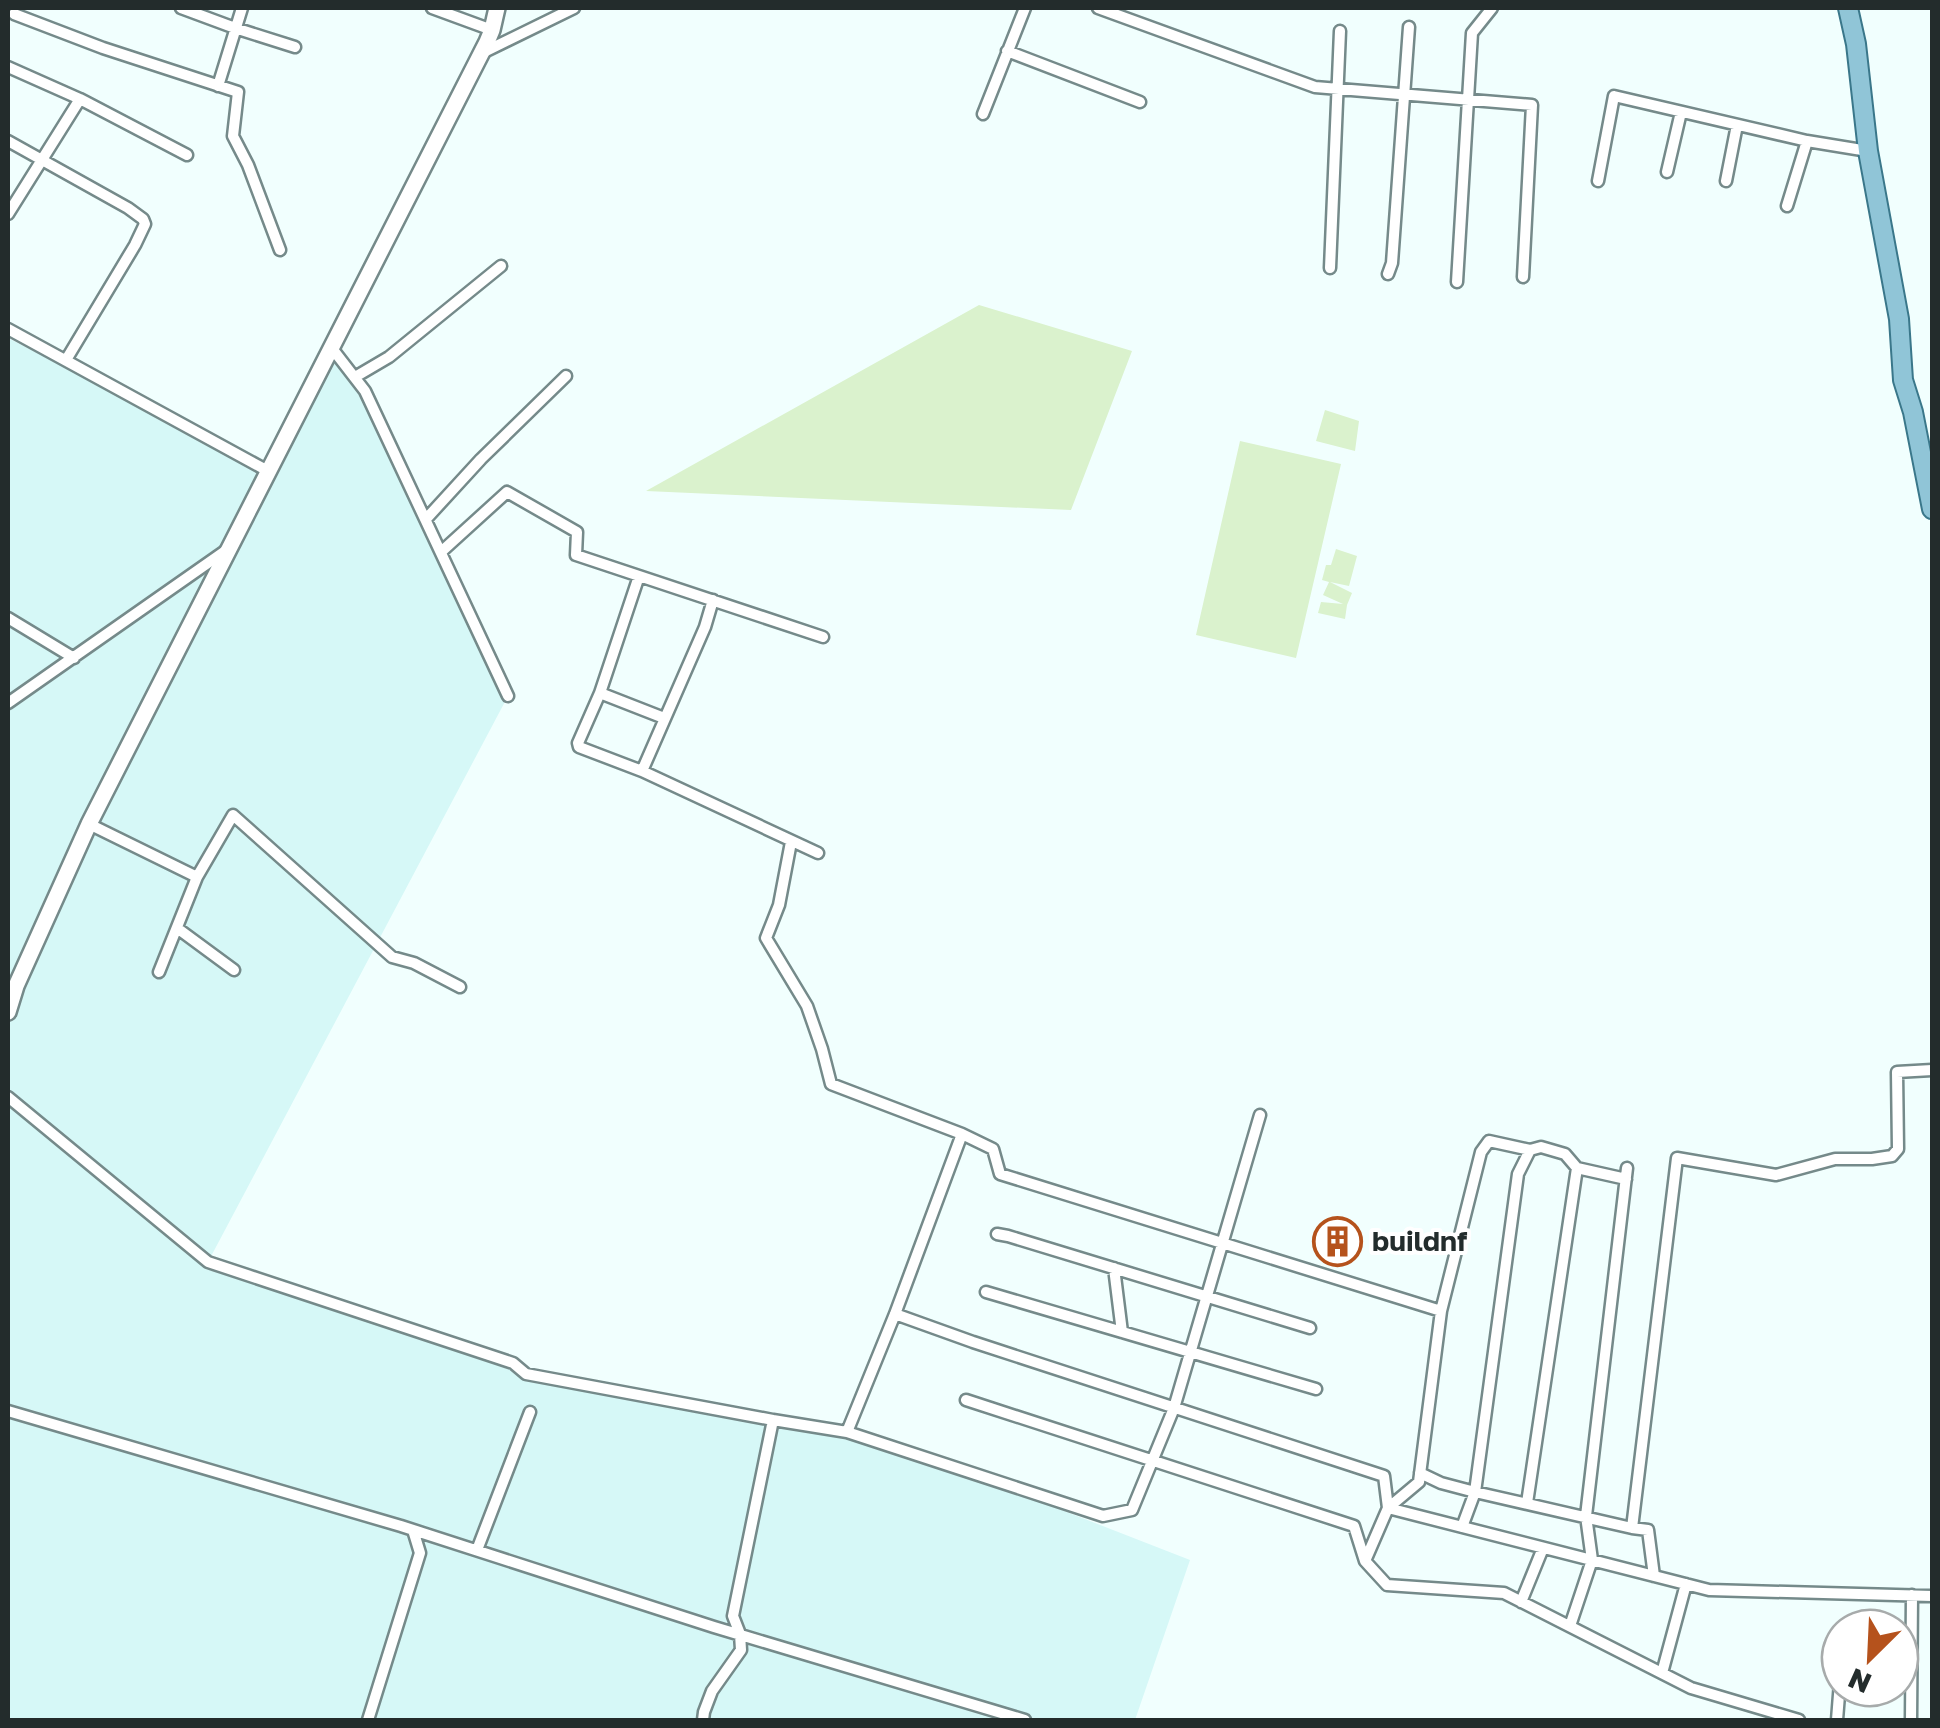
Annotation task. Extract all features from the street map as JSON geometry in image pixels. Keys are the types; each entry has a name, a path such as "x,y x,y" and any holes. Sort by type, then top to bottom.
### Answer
{"main road":[{"path":"8,1012 89,824 482,52 497,8"},
{"path":"1848,8 1868,151 1899,319 1904,380 1932,508"}],"street":[{"path":"181,8 295,46"},
{"path":"218,86 242,8"},
{"path":"432,8 492,30"},
{"path":"482,52 574,8"},
{"path":"983,114 1024,8"},
{"path":"1100,8 1315,87 1532,104 1523,277"},
{"path":"1458,282 1472,33 1492,8"},
{"path":"13,15 238,92 233,136 280,250"},
{"path":"1388,274 1392,263 1410,27"},
{"path":"1330,268 1340,31"},
{"path":"1007,51 1140,102"},
{"path":"8,67 80,99 187,155"},
{"path":"1598,181 1614,96 1868,151"},
{"path":"8,214 80,99"},
{"path":"1667,172 1681,112"},
{"path":"1726,181 1737,124"},
{"path":"1788,206 1806,140"},
{"path":"8,141 144,219 135,245 66,360"},
{"path":"354,377 389,358 501,266"},
{"path":"8,329 268,471"},
{"path":"331,347 366,390 508,696"},
{"path":"426,519 566,376"},
{"path":"441,552 507,492 577,532 576,555 823,636"},
{"path":"8,703 230,547"},
{"path":"639,576 579,747 818,853"},
{"path":"642,772 705,627 712,600"},
{"path":"8,618 74,658"},
{"path":"600,694 664,718"},
{"path":"159,972 197,877 233,815 392,957 460,987"},
{"path":"89,824 197,877"},
{"path":"791,842 780,905 766,938 807,1006 831,1084 993,1149 1000,1174 1440,1311"},
{"path":"177,928 234,970"},
{"path":"1632,1528 1677,1158 1776,1174 1835,1159 1892,1156 1898,1149 1897,1072 1932,1070"},
{"path":"8,1097 208,1262 513,1363 526,1374 847,1432 1104,1516 1132,1510 1174,1408 1260,1116"},
{"path":"847,1432 896,1314 962,1134"},
{"path":"1364,1562 1388,1508 1419,1482 1440,1311 1481,1152 1489,1141 1565,1154 1577,1168 1626,1173 1586,1516 1592,1560 1570,1626"},
{"path":"1462,1528 1475,1492 1518,1174 1530,1150"},
{"path":"1527,1503 1577,1168"},
{"path":"997,1234 1310,1328"},
{"path":"1114,1268 1122,1332"},
{"path":"986,1292 1316,1389"},
{"path":"896,1314 1384,1476 1388,1508"},
{"path":"966,1400 1354,1526 1364,1562 1387,1586 1504,1593 1691,1688 1800,1720"},
{"path":"8,1410 413,1530 714,1628 1025,1720"},
{"path":"477,1550 530,1412"},
{"path":"704,1720 712,1691 741,1650 734,1616 773,1420"},
{"path":"1420,1474 1475,1492 1648,1530 1654,1576"},
{"path":"1388,1508 1709,1590 1932,1596"},
{"path":"368,1720 420,1553 413,1530"},
{"path":"1522,1602 1542,1548"},
{"path":"1662,1673 1686,1584"},
{"path":"1911,1720 1912,1595"}],"shaded area":[{"path":"8,338 268,471 331,347 365,391 508,696 208,1262 513,1363 526,1374 773,1420 918,1454 1190,1560 1135,1720 8,1720"}],"green space":[{"path":"979,305 1132,351 1071,510 646,491"},
{"path":"1325,410 1359,421 1355,451 1316,441"},
{"path":"1240,441 1341,464 1296,658 1196,635"},
{"path":"1336,549 1357,556 1349,586 1330,582 1352,593 1345,619 1318,613 1321,602 1343,604 1323,595 1329,582 1322,580 1326,565 1331,565"}],"place":[{"name":"buildnf","path":"1337,1241"}]}
